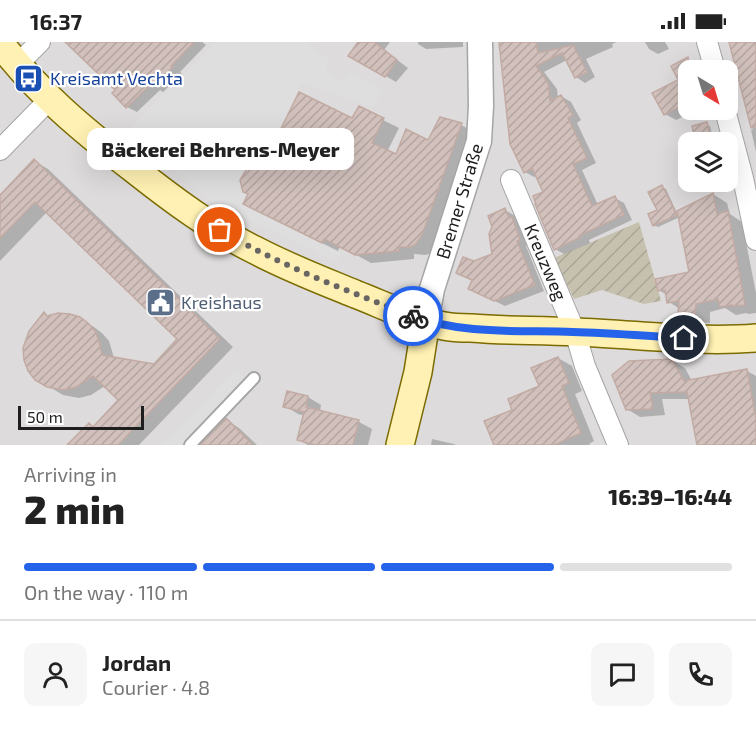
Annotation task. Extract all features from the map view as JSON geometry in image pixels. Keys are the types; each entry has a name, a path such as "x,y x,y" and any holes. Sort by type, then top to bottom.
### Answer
{"main road":[{"path":"0,43 49,100 99,143 213,227 295,270 426,321 446,326 728,341 756,338"},
{"path":"399,445 418,372 426,321"}],"street":[{"path":"17,65 40,42"},
{"name":"Bremer Straße","path":"426,321 432,289 479,141 480,42"},
{"path":"707,42 712,60"},
{"path":"0,150 49,100"},
{"path":"729,120 749,177 756,240"},
{"name":"Kreuzweg","path":"511,180 575,332 585,366 618,445"}],"lane":[{"path":"190,445 254,378"}],"shaded area":[{"path":"0,42 756,42 756,445 0,445"},
{"path":"216,42 306,42 330,61 325,70 343,81 348,72 383,89 374,108 302,83 242,204 341,253 338,262 215,204 126,132"},
{"path":"639,222 661,301 644,304 602,290 574,299 554,258"},
{"path":"236,369 245,378 181,445 162,445"}],"building":[{"path":"65,42 194,42 171,66 173,67 126,108 112,93 115,90"},
{"path":"358,42 374,42 397,60 385,77 348,56"},
{"path":"499,42 536,42 538,53 573,45 587,72 575,78 562,53 536,66 548,83 550,101 561,95 573,115 568,118 587,158 573,164 592,206 615,196 624,215 554,250 533,196 543,192 532,168 524,173 510,144"},
{"path":"729,42 756,42 756,127 751,128 738,77 738,60 734,60"},
{"path":"678,62 678,80 671,66"},
{"path":"678,80 678,107 664,115 652,93"},
{"path":"299,92 352,118 359,106 384,118 372,143 396,154 406,129 428,140 440,117 462,123 422,235 415,245 399,247 399,251 355,255 324,239 322,243 243,204 248,194 243,192 240,180 247,168 256,164 262,167"},
{"path":"707,122 709,132 693,132 692,126"},
{"name":"Kreishaus","path":"34,159 220,339 118,445 67,445 89,423 93,427 118,400 93,376 76,387 64,390 47,387 35,380 24,360 23,348 29,331 44,312 47,316 58,313 70,314 80,317 95,331 102,355 154,364 177,339 35,202 0,238 0,195"},
{"path":"662,185 677,215 653,226 648,214 657,210 648,192"},
{"path":"713,193 717,214 728,211 745,305 720,307 718,299 696,304 695,315 678,314 679,301 667,303 665,290 658,291 655,279 689,272 677,211"},
{"path":"505,208 509,218 512,217 520,240 517,241 535,285 494,301 468,289 472,280 456,273 463,257 474,261 492,254 489,234 492,227 488,216"},
{"path":"558,357 569,383 562,386 581,433 554,445 494,445 484,421 512,410 508,399 539,386 531,368"},
{"path":"672,359 684,381 747,369 756,419 756,445 697,445 687,392 650,393 653,409 626,410 612,375 629,361"},
{"path":"287,391 308,396 306,407 359,420 353,445 315,445 297,440 304,412 283,407"},
{"path":"226,418 253,445 200,445"}],"way so far":[{"path":"220,230 295,270 413,316"}],"place":[{"name":"Kreisamt Vechta","path":"29,78"},
{"name":"Bäckerei Behrens-Meyer","path":"220,230"},
{"name":"Kreishaus","path":"160,302"}],"route":[{"path":"413,316 446,326 489,330 684,338"}]}
